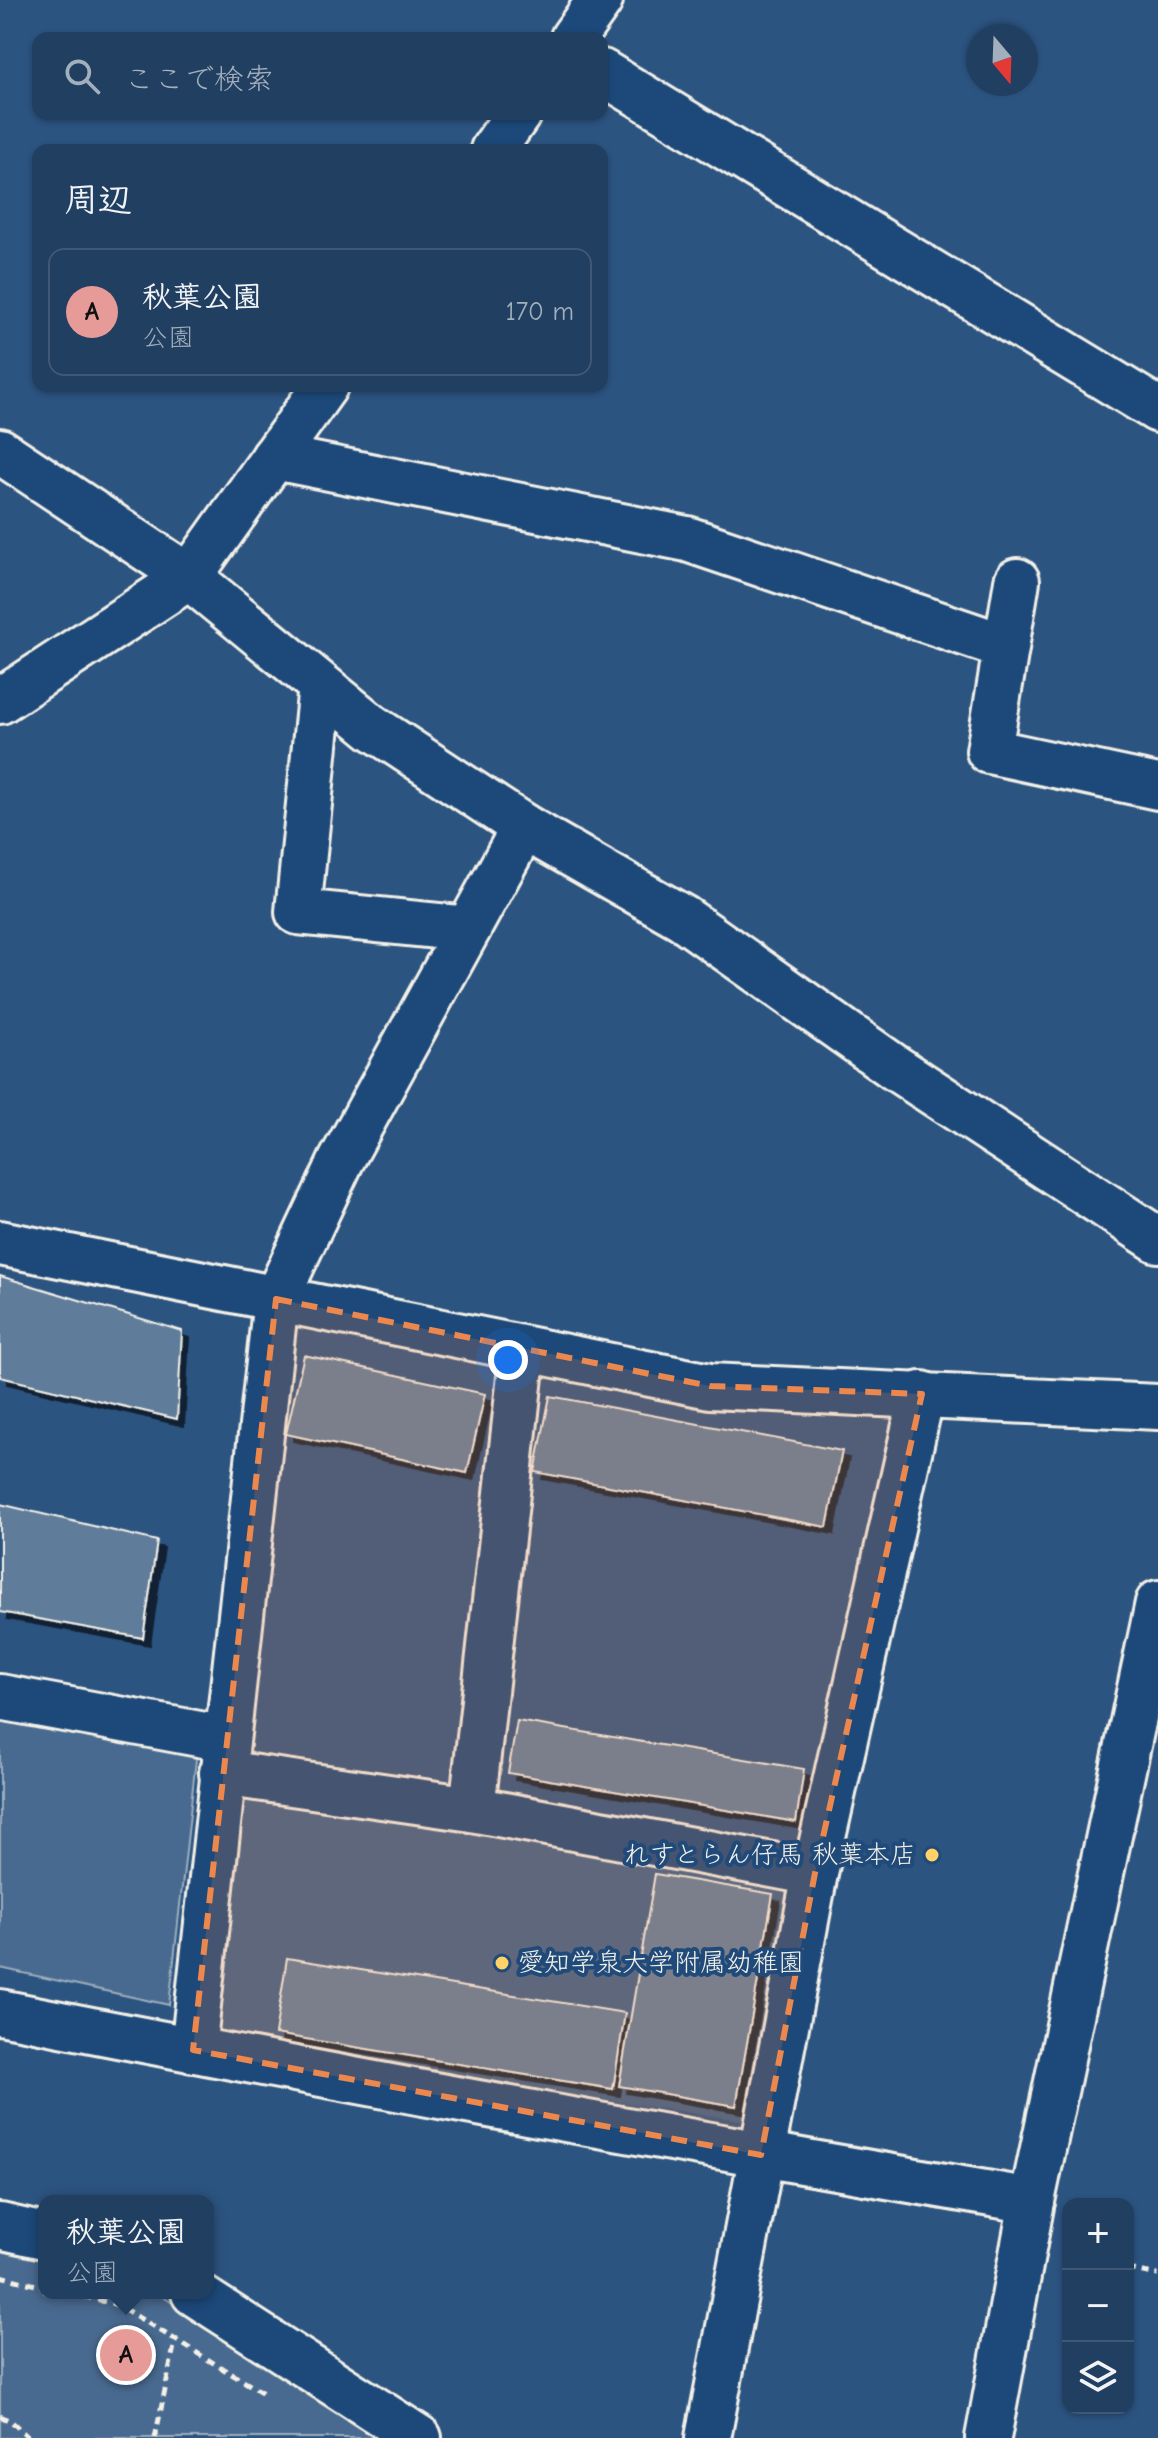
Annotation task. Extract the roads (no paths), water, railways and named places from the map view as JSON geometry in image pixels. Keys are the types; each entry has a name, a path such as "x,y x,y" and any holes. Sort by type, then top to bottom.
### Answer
{"street":[{"path":"577,32 600,0"},
{"path":"608,76 1158,410"},
{"path":"497,144 514,120"},
{"path":"0,701 189,577 321,392"},
{"path":"0,451 189,577 372,727 524,827 683,918 894,1067 1158,1240"},
{"path":"274,457 687,539 1006,647"},
{"path":"1017,581 989,751 1158,787"},
{"path":"321,686 298,912 468,929"},
{"path":"193,2050 276,1299 341,1161 524,827"},
{"path":"0,1243 710,1386 1158,1407"},
{"path":"472,1809 523,1349"},
{"path":"708,2438 815,1873 922,1394"},
{"path":"988,2438 1032,2201 1158,1603"},
{"path":"0,1697 224,1756 472,1809 815,1873"},
{"path":"0,2012 761,2155 1032,2201"},
{"path":"0,2226 38,2235"},
{"path":"187,2310 419,2438"}],"place":[{"name":"れすとらん仔馬 秋葉本店","path":"932,1855"},
{"name":"愛知学泉大学附属幼稚園","path":"502,1963"},
{"name":"秋葉公園","path":"126,2355"}]}
